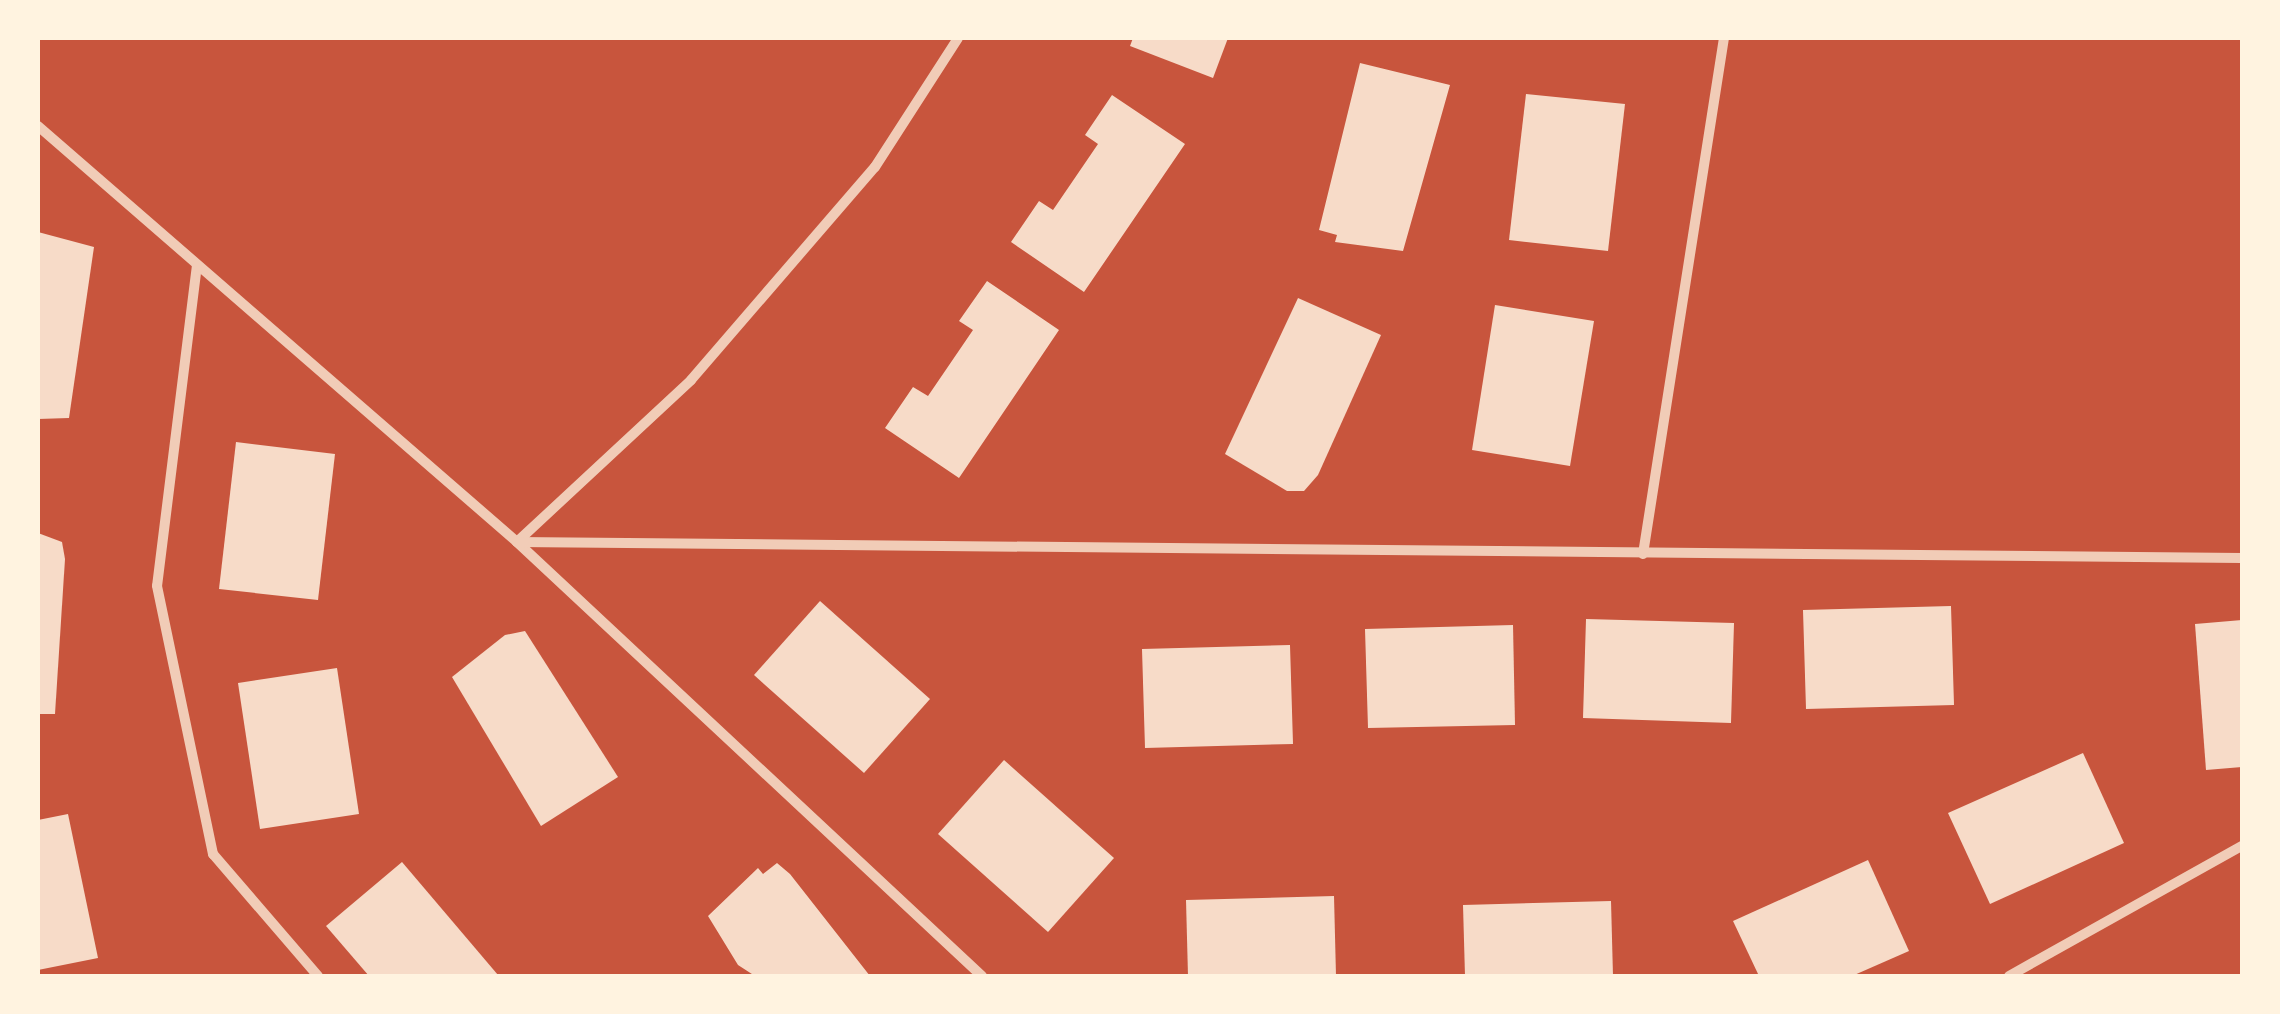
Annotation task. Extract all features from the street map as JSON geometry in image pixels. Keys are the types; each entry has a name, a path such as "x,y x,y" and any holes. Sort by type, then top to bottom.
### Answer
{"street":[{"path":"517,542 715,352 874,167 958,38"},
{"path":"1643,554 1724,38"},
{"path":"38,126 517,542 982,976"},
{"path":"197,265 158,586 213,854 318,976"},
{"path":"517,542 2242,558"},
{"path":"2009,976 2242,846"}],"building":[{"path":"1133,38 1228,38 1213,78 1130,46"},
{"path":"1360,63 1450,85 1403,251 1335,242 1337,235 1319,230"},
{"path":"1526,94 1625,104 1608,251 1509,240"},
{"path":"1112,95 1185,144 1084,292 1011,242 1039,201 1053,210 1098,144 1085,135"},
{"path":"38,232 94,247 69,418 38,419"},
{"path":"987,281 1059,330 959,478 885,428 913,387 928,396 973,330 959,321"},
{"path":"1298,298 1381,335 1318,475 1304,491 1287,491 1225,454"},
{"path":"1495,305 1594,321 1570,466 1472,450"},
{"path":"236,442 335,454 318,600 219,589"},
{"path":"38,533 62,542 65,559 55,714 38,714"},
{"path":"820,601 930,699 864,773 754,675"},
{"path":"1951,606 1954,705 1806,709 1803,610"},
{"path":"1586,619 1734,623 1731,723 1583,718"},
{"path":"2242,620 2242,767 2206,770 2195,624"},
{"path":"1513,625 1515,725 1368,728 1365,629"},
{"path":"525,631 618,777 541,826 452,677 505,635"},
{"path":"1290,645 1293,744 1145,748 1142,649"},
{"path":"337,668 359,814 260,829 238,683"},
{"path":"2083,753 2124,843 1990,904 1948,813"},
{"path":"1004,760 1114,858 1048,932 938,834"},
{"path":"68,814 98,958 38,970 38,820"},
{"path":"1868,860 1909,951 1852,976 1759,976 1733,921"},
{"path":"402,862 498,975 369,976 326,926"},
{"path":"777,863 790,874 870,976 755,976 738,965 708,916 758,868 763,874"},
{"path":"1334,896 1336,976 1188,976 1186,900"},
{"path":"1611,901 1613,976 1465,976 1463,905"}]}
